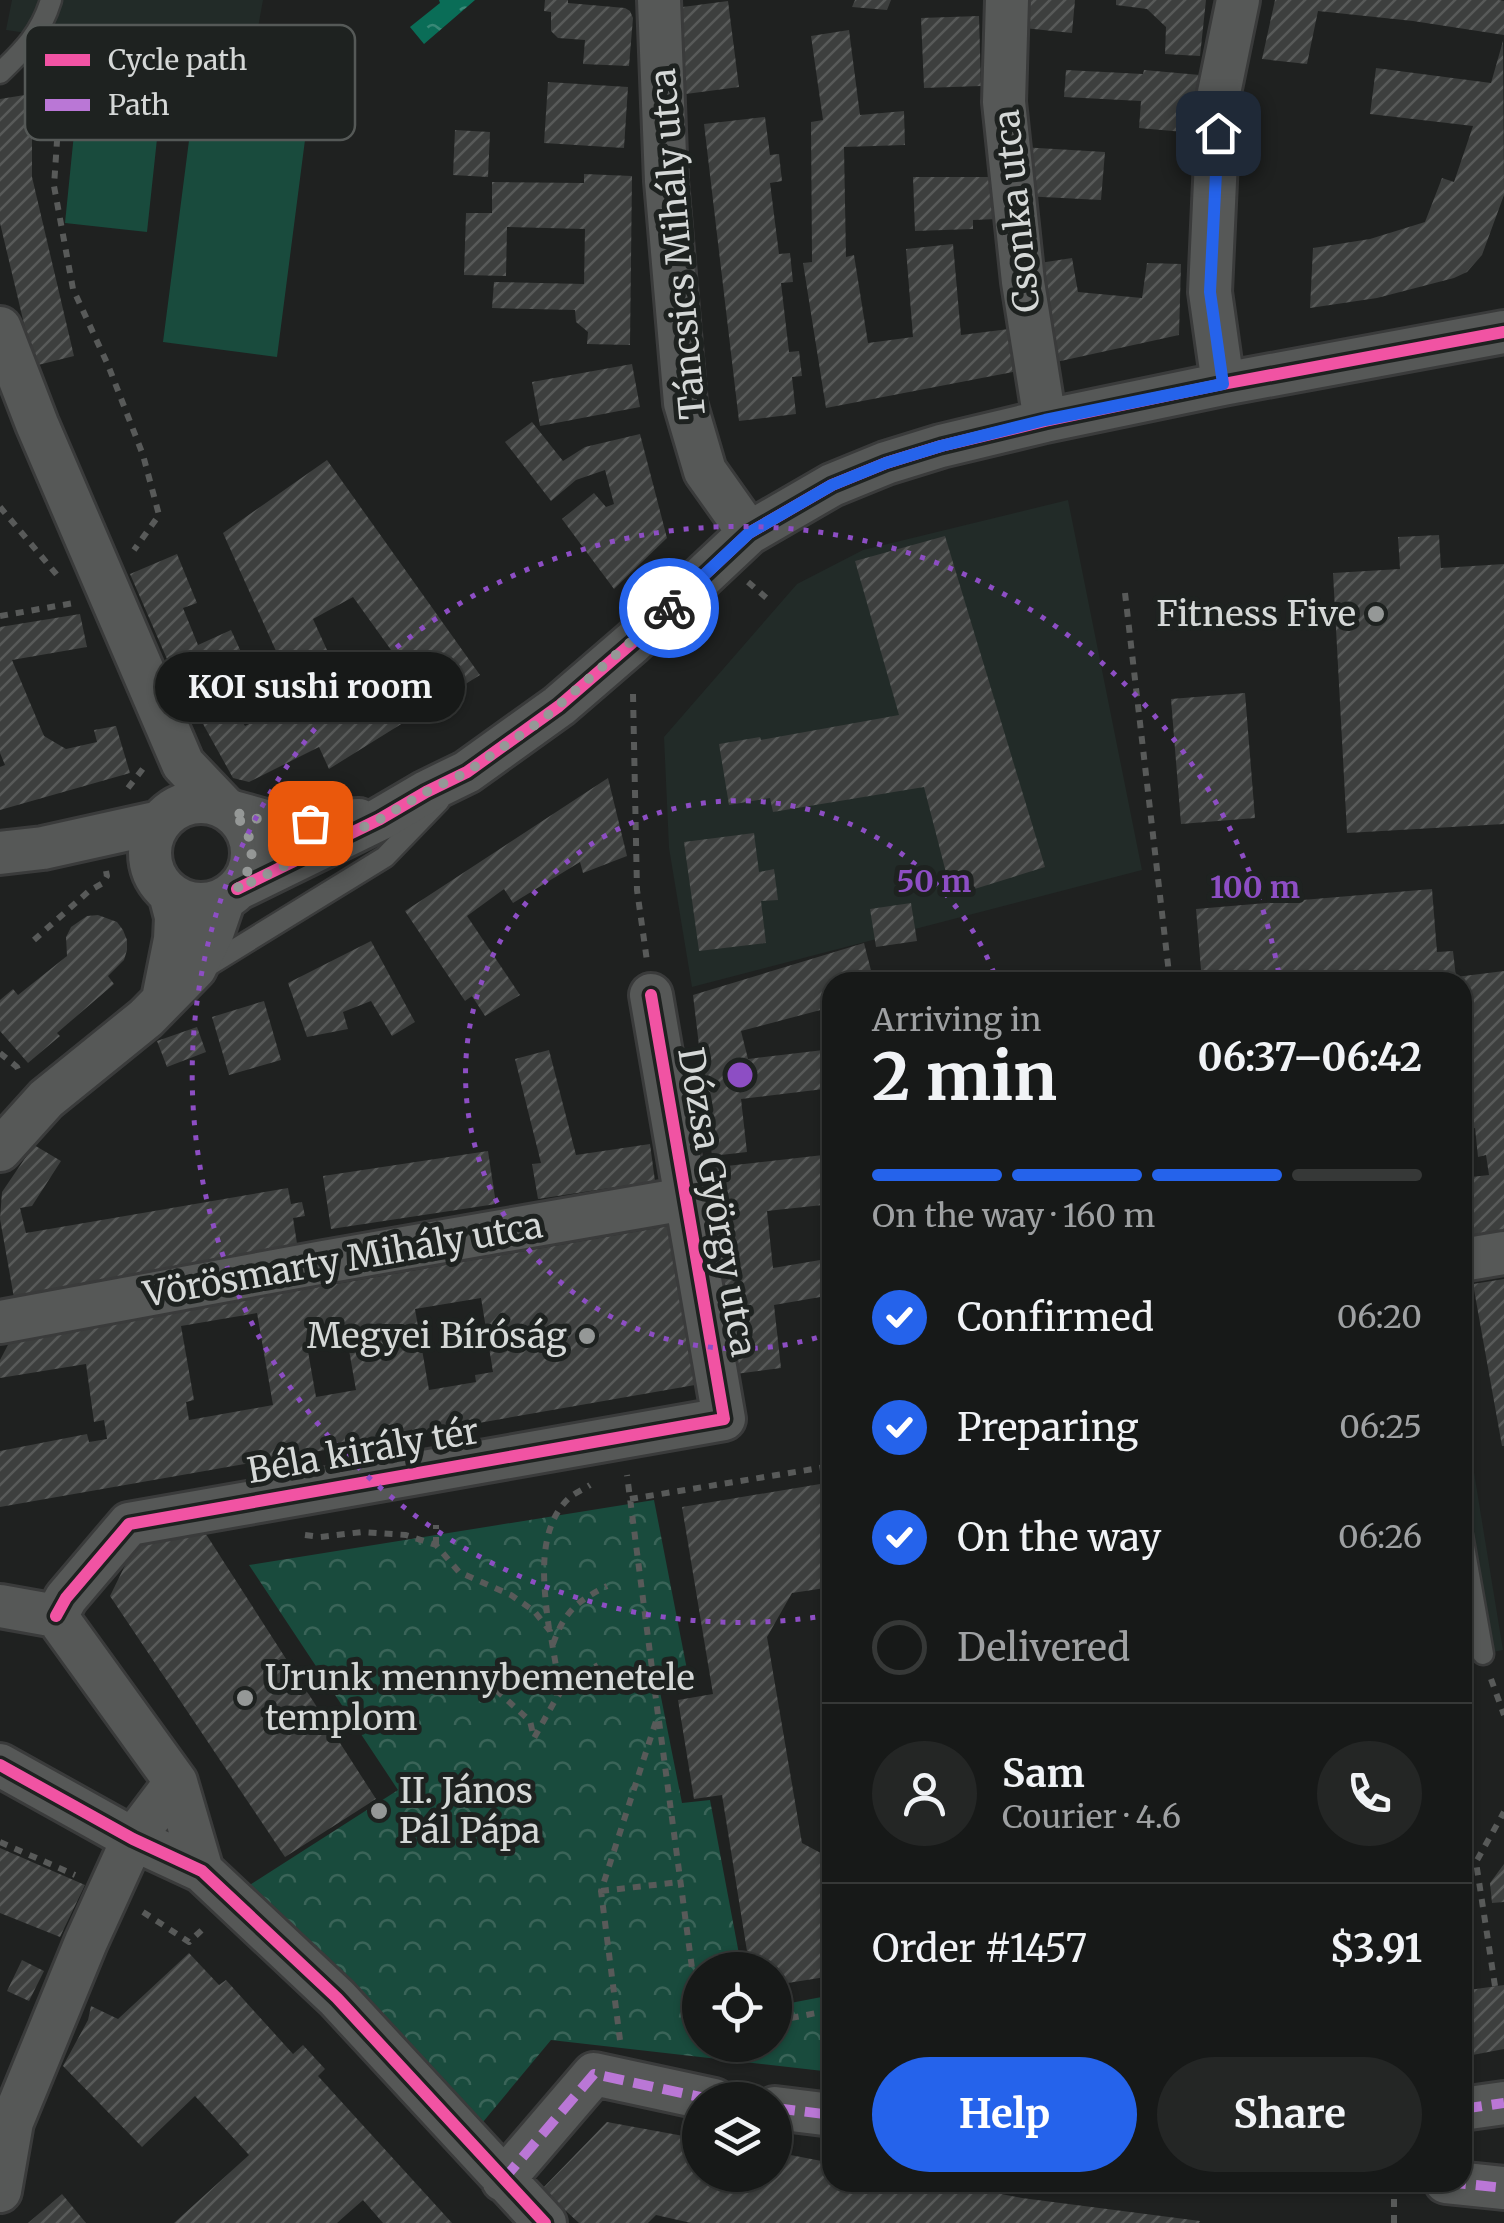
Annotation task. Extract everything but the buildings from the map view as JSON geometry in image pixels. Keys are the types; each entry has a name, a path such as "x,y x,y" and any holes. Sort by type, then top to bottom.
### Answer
{"street":[{"name":"Táncsics Mihály utca","path":"658,0 666,181 684,403 705,470 749,533"},
{"name":"Csonka utca","path":"1007,0 1004,102 1023,282 1045,420"},
{"path":"1223,384 1210,292 1220,93 1238,0"},
{"path":"0,328 44,441 183,764 244,825 251,841 252,858 248,875 230,894 196,968 146,1018 46,1099 0,1150"},
{"path":"42,848 104,861 196,904 230,894 467,772 542,720 632,643 749,533 832,485 941,446 1045,420 1504,332"},
{"path":"172,991 176,918 151,865 150,850 153,835 166,817 183,764"},
{"path":"0,854 42,848 166,817 188,804 205,802 276,824 380,819"},
{"name":"Dózsa György utca","path":"651,995 724,1419"},
{"name":"Vörösmarty Mihály utca","path":"0,1322 686,1199"},
{"path":"1472,1259 1504,1254"},
{"name":"Béla király tér","path":"56,1616 66,1598 129,1524 724,1419"},
{"path":"0,1606 56,1616 176,1782 202,1870"},
{"path":"0,1765 134,1839 202,1870 337,1998 545,2223"},
{"path":"0,2192 12,2122 86,1942 134,1839 176,1782"},
{"path":"503,2180 594,2074 682,2093"},
{"path":"1472,2107 1504,2102"},
{"path":"792,2110 822,2114"},
{"path":"1472,2185 1504,2188"}],"lane":[{"path":"43,25 51,0"},
{"path":"0,74 25,49"},
{"path":"172,991 385,857 467,772"},
{"path":"1472,1592 1483,1654"}],"path":[{"path":"58,140 54,186 73,290 143,455 159,515 135,549 121,559"},
{"path":"0,507 80,602 0,616"},
{"path":"1125,593 1169,972"},
{"path":"632,643 638,890 651,995"},
{"path":"622,1436 690,1952"},
{"path":"630,1500 822,1468"},
{"path":"557,1697 542,1572 546,1541 569,1498 602,1481"},
{"path":"287,1495 292,1532 320,1537 362,1532 406,1535 436,1546 459,1572 534,1610 550,1630"},
{"path":"436,1525 436,1546"},
{"path":"552,1646 560,1625 579,1600 607,1586"},
{"path":"1483,1654 1504,1715"},
{"path":"452,1671 495,1689 530,1721 534,1738 567,1683 598,1665"},
{"path":"594,2074 622,2049 601,1891 658,1715"},
{"path":"1496,1986 1476,1862 1504,1812"},
{"path":"0,1842 110,1890"},
{"path":"601,1891 680,1882"},
{"path":"792,2018 822,2013"},
{"path":"1394,2192 1394,2223"}],"shaded area":[{"path":"12,0 263,0 258,25 25,25 25,33 6,30"},
{"path":"1068,500 1142,870 692,987 669,848 664,737 797,584 863,550"},
{"path":"1472,1460 1503,1650 1472,1656"}],"green space":[{"path":"73,140 157,140 147,232 65,223"},
{"path":"189,140 305,140 277,357 163,342"},
{"path":"654,1500 690,1685 660,1692 682,1803 710,1800 739,1952 682,1952 682,2055 551,2040 483,2122 248,1886 398,1790 249,1565"},
{"path":"822,1997 822,2071 744,2062 792,2062 792,2003"}],"water":[{"path":"439,0 475,0 424,44 410,27"}],"marked path":[{"path":"503,2180 594,2074 682,2093"},
{"path":"1472,2108 1504,2103"},
{"path":"792,2110 822,2114"},
{"path":"1472,2185 1504,2188"}],"cycle path":[{"path":"237,889 467,772 559,706 749,533 832,485 941,446 1045,421 1504,332"},
{"path":"56,1616 66,1598 129,1524 724,1419 651,995"},
{"path":"0,1765 133,1839 202,1871 337,1998 545,2223"}],"way so far":[{"path":"310,823 276,824 233,812 251,841 252,858 248,875 237,889 467,772 542,720 669,608"}],"place":[{"name":"Fitness Five","path":"1376,614"},
{"name":"KOI sushi room","path":"310,823"},
{"name":"Megyei Bíróság","path":"587,1336"},
{"name":"Urunk mennybemenetele templom","path":"245,1698"},
{"name":"II. János Pál Pápa","path":"379,1811"}],"route":[{"path":"669,608 749,533 832,485 886,463 1045,420 1223,384 1210,292 1218,133"}]}
